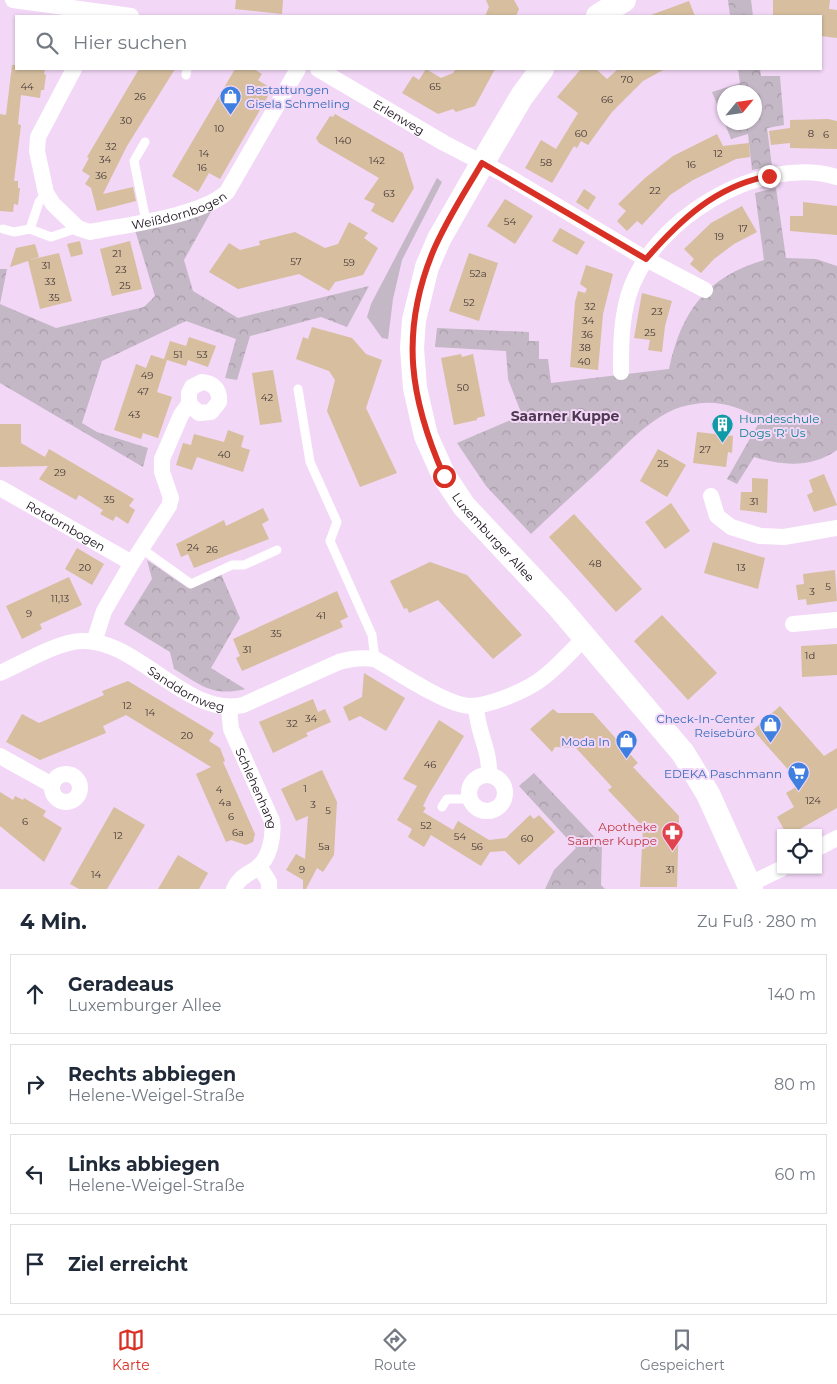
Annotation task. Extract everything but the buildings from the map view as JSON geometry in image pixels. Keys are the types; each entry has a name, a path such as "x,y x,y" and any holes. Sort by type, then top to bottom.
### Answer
{"street":[{"path":"13,0 61,3 91,14 111,15"},
{"path":"600,15 624,0"},
{"path":"73,70 38,136 37,151 46,193 53,204 78,228"},
{"name":"Weißdornbogen","path":"78,228 90,232 146,221 212,203 227,192 297,70"},
{"name":"Erlenweg","path":"320,70 646,259 705,290"},
{"name":"Luxemburger Allee","path":"541,70 522,96 482,163 439,239 427,267 414,320 412,348 415,388 426,436 444,476 464,506 646,706 687,759 708,794 751,886 777,871"},
{"path":"622,372 621,333 628,295 646,259 693,210 740,184 769,176 799,173 837,176"},
{"path":"94,642 104,611 169,506 171,498 162,472 162,459 181,415 190,404"},
{"name":"Rotdornbogen","path":"0,488 132,563"},
{"path":"711,496 717,516 731,527 760,536 784,537 837,528"},
{"path":"793,624 837,620"},
{"name":"Sanddornweg","path":"0,673 67,644 81,641 94,642 112,647 205,702 229,708 243,705 339,662 354,658 375,659 450,700 464,706 476,706 494,701 538,681 585,638"},
{"path":"476,706 477,722 489,757 489,775"},
{"name":"Schlehenhang","path":"229,708 231,729 272,820 272,841 259,866 238,880 234,889"},
{"path":"0,756 52,785"},
{"path":"489,775 498,778 504,786 505,795 501,804 494,810 484,811 475,806 470,799 470,787 477,777 489,775"},
{"path":"822,846 837,838"},
{"path":"259,866 269,882 269,889"}],"lane":[{"path":"146,142 134,161 146,221"},
{"path":"30,229 39,202 46,193"},
{"name":"Weißdornbogen","path":"3,229 14,232 30,229 51,237 78,228"},
{"path":"298,389 310,462 337,522 330,541 372,635 375,659"},
{"path":"142,549 191,584 232,565 244,565 277,550"},
{"path":"442,807 447,799 470,799"}],"green space":[{"path":"728,0 751,0 753,15 730,15"},
{"path":"738,70 760,70 761,76 780,76 784,125 767,128 772,166 752,170 748,134 731,139 727,130 762,130 762,85 734,85 740,83"},
{"path":"717,90 717,104 712,92"},
{"path":"437,178 442,182 402,260 393,299 388,339 382,338 367,317 371,304"},
{"path":"776,188 786,258 816,259 837,266 837,450 817,460 797,464 775,462 754,457 737,484 727,479 761,419 737,408 721,404 704,403 681,407 667,413 642,430 531,534 486,486 457,443 522,415 508,379 506,351 435,347 437,328 529,332 529,341 539,341 539,359 548,359 551,383 669,369 681,330 699,300 726,276 764,260 755,193"},
{"path":"212,210 184,260 193,291 238,318 369,286 347,327 321,317 250,336 237,380 225,378 236,339 186,321 102,361 82,423 97,432 148,448 143,467 0,383 0,304 56,328 144,307 155,296 135,230"},
{"path":"0,269 7,269 0,304"},
{"path":"147,560 188,588 221,574 240,618 211,668 245,689 224,692 207,688 174,669 170,652 124,624 152,579"},
{"path":"534,773 602,845 601,885 605,889 545,889 554,870 576,848 519,786"}],"place":[{"name":"Bestattungen Gisela Schmeling","path":"230,115"},
{"name":"Hundeschule Dogs 'R' Us","path":"723,444"},
{"name":"Check-In-Center Reisebüro","path":"771,744"},
{"name":"Moda In","path":"626,760"},
{"name":"EDEKA Paschmann","path":"798,792"},
{"name":"Apotheke Saarner Kuppe","path":"673,852"}],"district":[{"name":"Saarner Kuppe","path":"565,416"}],"route":[{"path":"444,476 426,436 415,388 412,348 414,320 427,267 439,239 482,163 646,259 693,210 715,196 740,184 769,176"}]}
